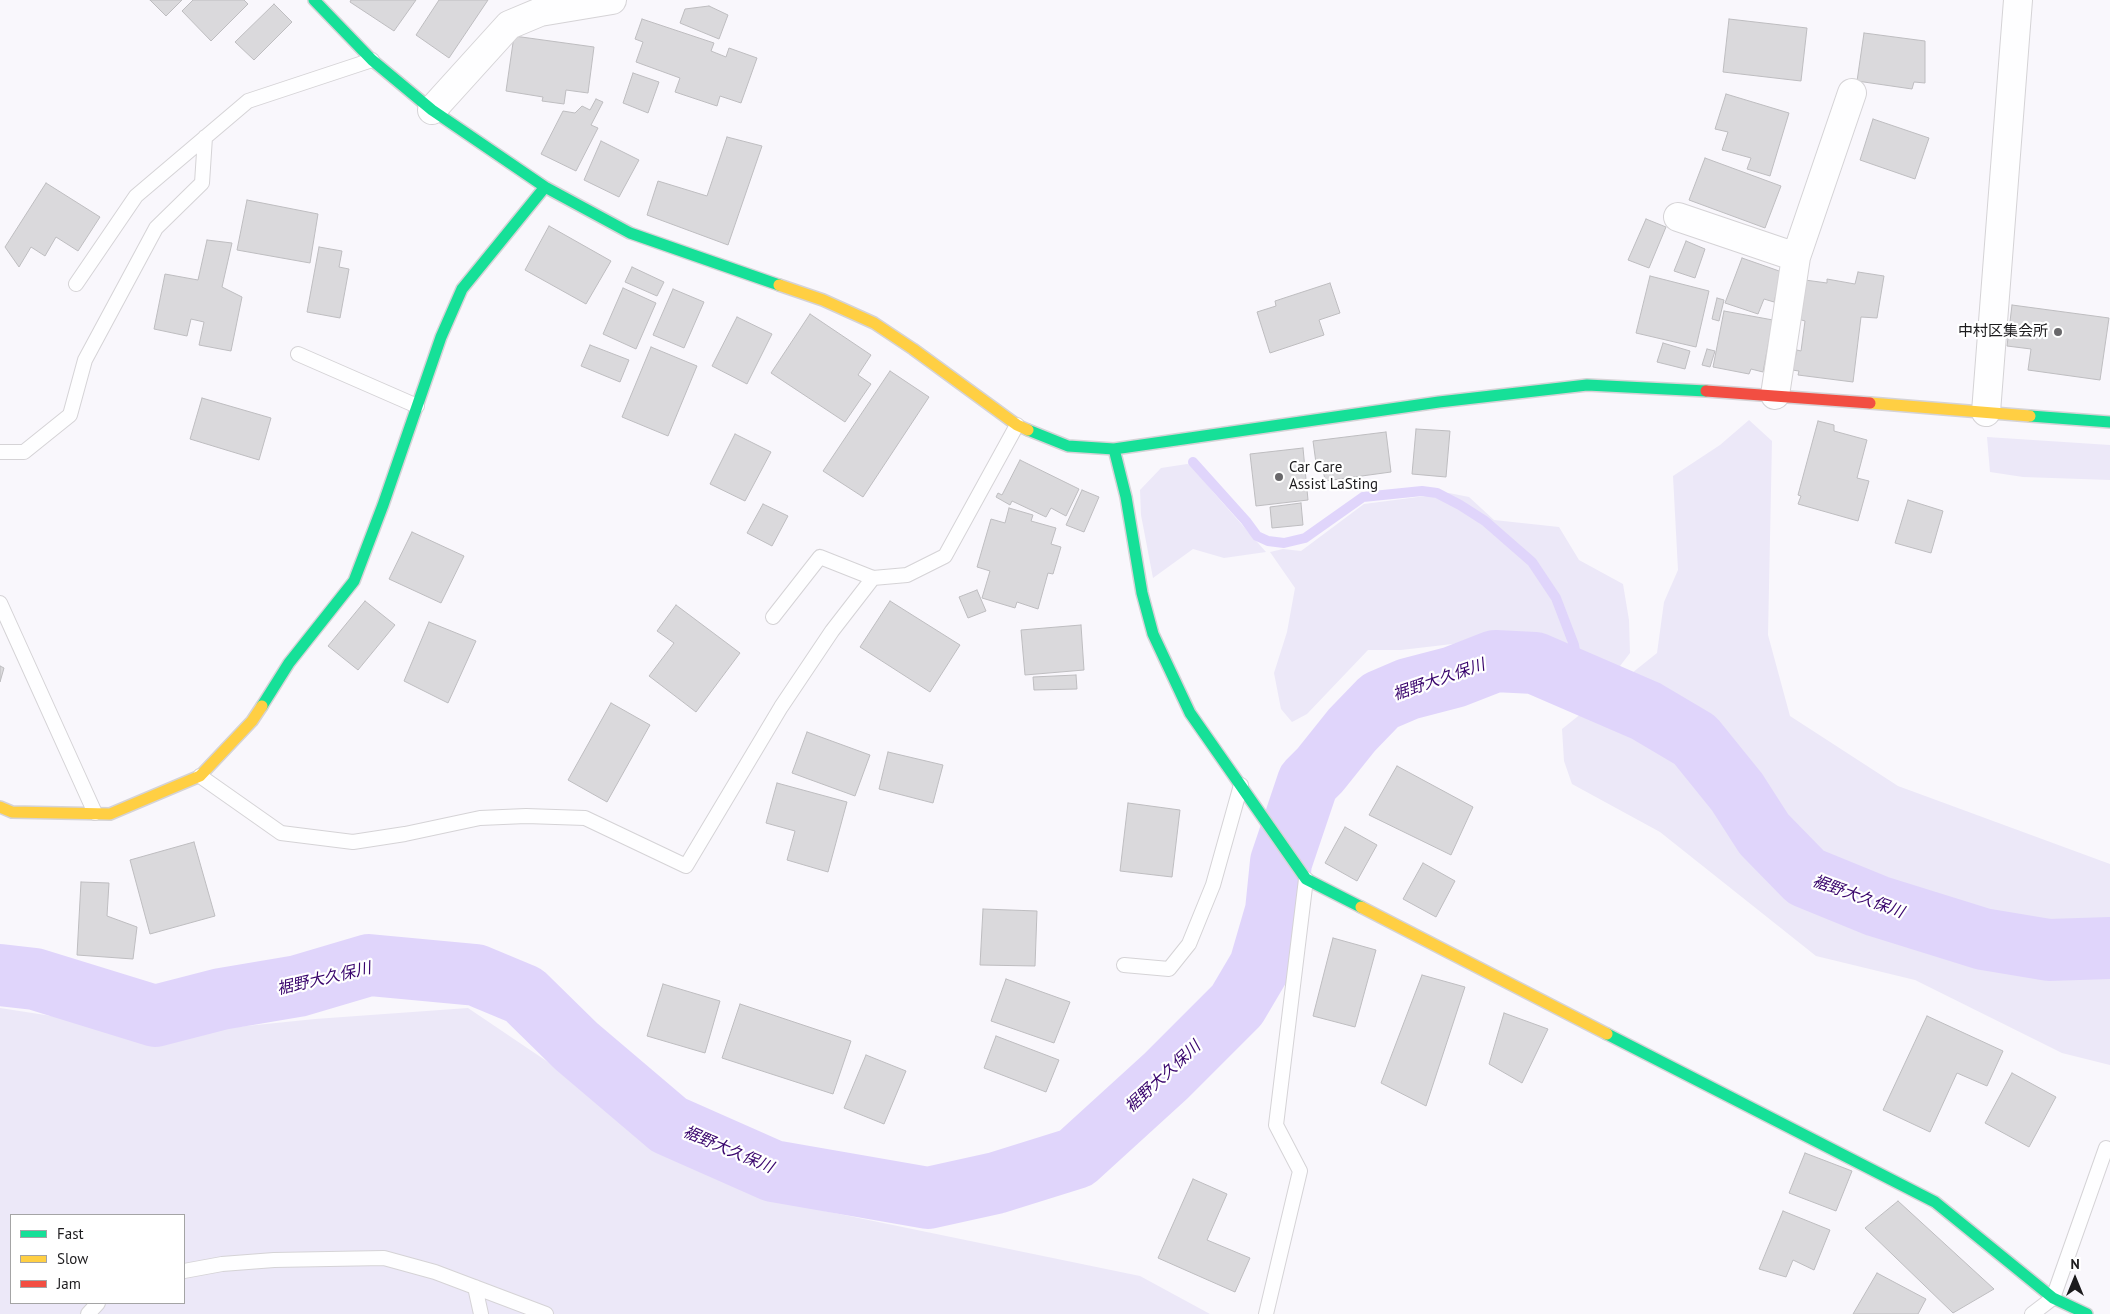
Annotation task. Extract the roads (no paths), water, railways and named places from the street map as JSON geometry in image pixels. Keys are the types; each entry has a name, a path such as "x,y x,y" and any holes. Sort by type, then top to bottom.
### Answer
{"street":[{"path":"314,0 372,60 432,110 545,187 630,233 823,300 874,323 1017,425 1068,446 1114,449 1439,402 1586,385 1774,395 2110,422"},
{"path":"432,110 509,25 540,12 612,0"},
{"path":"1986,412 2018,0"},
{"path":"1774,395 1796,257 1852,93"},
{"path":"0,807 12,812 110,814 200,776 252,721 289,663 354,581 383,506 441,337 462,289 545,187"},
{"path":"1678,218 1796,257"},
{"path":"1114,449 1126,498 1142,593 1153,634 1190,713 1306,879 1935,1202 2053,1298 2087,1314"}],"lane":[{"path":"76,284 136,196 248,101 372,60"},
{"path":"0,452 24,452 70,415 85,360 156,228 202,182 205,137"},
{"path":"298,354 417,406"},
{"path":"773,616 820,557 873,578 907,575 946,556 1017,425"},
{"path":"200,776 281,833 353,842 405,834 480,818 526,816 585,818 686,866 781,707 832,631 873,578"},
{"path":"0,603 95,813"},
{"path":"1124,965 1169,969 1189,944 1213,884 1241,784"},
{"path":"1266,1314 1300,1171 1276,1125 1306,879"},
{"path":"2032,1314 2053,1298 2106,1148"},
{"path":"185,1271 222,1264 274,1260 384,1258 434,1272 546,1314"},
{"path":"476,1287 481,1314"},
{"path":"88,1314 97,1304"}],"waterway":[{"path":"1193,462 1257,536 1268,541 1284,543 1305,538 1363,497 1422,491 1437,493 1460,505 1485,521 1532,562 1556,598 1574,645 1580,683"},
{"name":"裾野大久保川","path":"0,975 35,979 155,1016 221,999 298,986 369,965 476,975 524,995 576,1046 669,1125 773,1171 928,1198 996,1183 1076,1158 1166,1076 1237,1005 1260,966 1276,911 1281,862 1308,782 1352,730 1380,701 1408,689 1454,677 1495,661 1535,663 1646,711 1695,740 1737,792 1764,834 1806,877 1877,906 1983,939 2049,950 2110,948"}],"place":[{"name":"中村区集会所","path":"2058,332"},
{"name":"Car Care Assist LaSting","path":"1279,477"}]}
